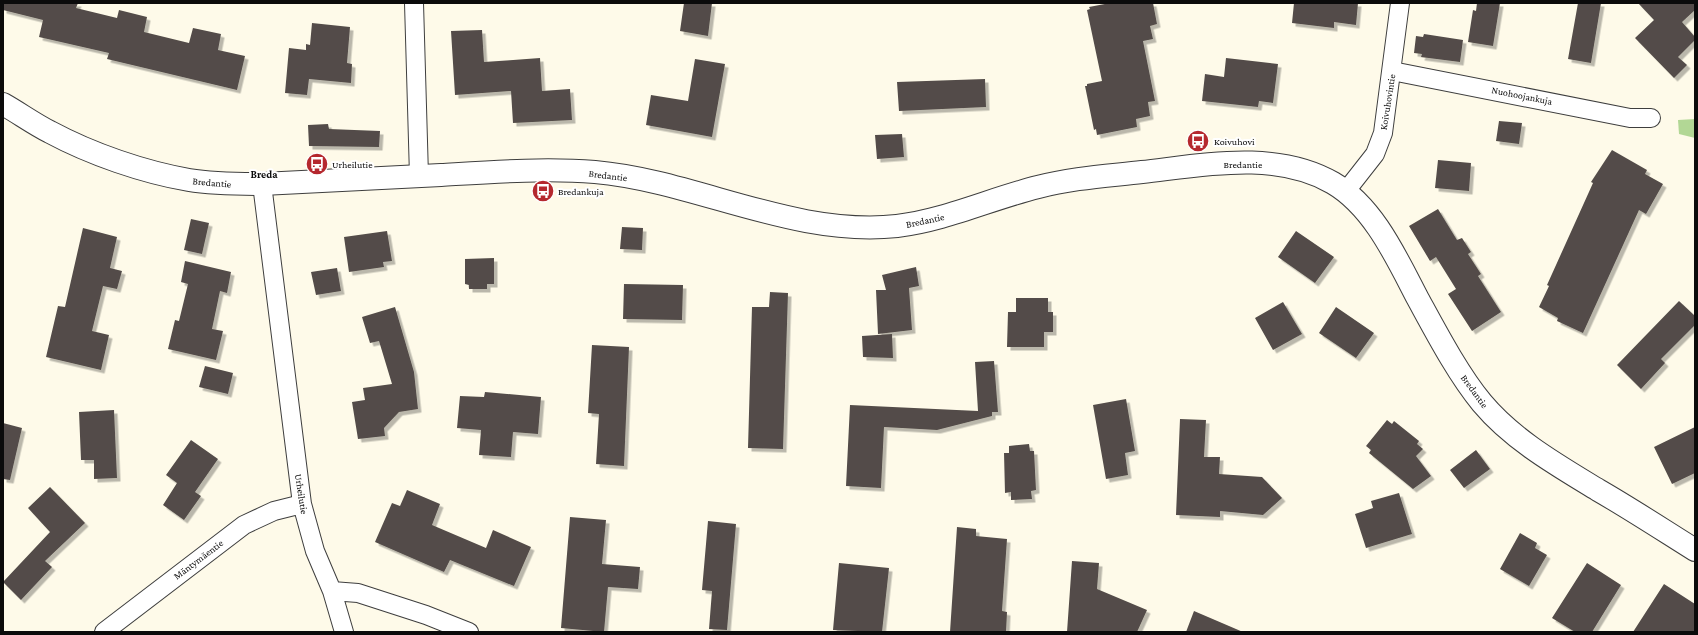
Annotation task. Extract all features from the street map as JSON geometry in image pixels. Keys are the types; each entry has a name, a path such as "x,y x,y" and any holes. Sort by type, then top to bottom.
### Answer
{"street":[{"path":"414,3 419,176"},
{"name":"Koivuhovintie","path":"1346,191 1375,154 1383,133 1400,3"},
{"name":"Nuohoojankuja","path":"1392,70 1630,118 1651,118"},
{"name":"Bredantie","path":"3,104 50,132 86,149 152,171 189,180 229,184 262,184 510,171 599,173 651,181 787,217 824,224 858,227 896,226 937,219 1038,187 1081,179 1230,163 1262,163 1289,166 1329,180 1346,191 1371,219 1392,248 1420,302 1463,376 1478,398 1496,419 1528,444 1571,473 1695,550"},
{"name":"Urheilutie","path":"262,184 302,504 315,551 332,591 344,632"},
{"name":"Mäntymäentie","path":"104,632 244,525 274,511 302,504"},
{"path":"332,591 358,593 426,615 470,632"}],"green space":[{"path":"1695,119 1695,138 1679,134 1678,120"}],"building":[{"path":"3,3 78,3 76,8 117,18 119,10 147,17 144,32 189,43 193,28 221,34 218,50 245,56 237,90 107,59 109,53 39,37 43,20 3,10"},
{"path":"684,3 712,3 708,36 680,31"},
{"path":"1110,3 1153,3 1157,24 1150,26 1153,39 1143,41 1155,101 1148,102 1150,116 1136,119 1137,127 1097,135 1096,129 1094,130 1085,86 1087,86 1087,84 1102,81 1087,10 1090,9 1089,7"},
{"path":"1294,3 1358,3 1356,25 1334,22 1334,28 1292,23"},
{"path":"1477,3 1500,3 1493,46 1468,42 1473,10 1476,11"},
{"path":"1578,3 1601,3 1591,63 1568,59"},
{"path":"1638,3 1695,3 1695,10 1682,22 1695,37 1695,40 1678,57 1687,65 1674,78 1635,38 1654,20"},
{"path":"312,23 350,27 347,63 352,64 351,83 309,79 307,95 285,93 289,48 306,50 306,44 310,45"},
{"path":"482,30 484,62 540,58 542,91 570,89 572,120 513,123 511,91 455,95 451,31"},
{"path":"1424,34 1463,40 1460,62 1421,57 1422,54 1414,53 1416,36 1423,37"},
{"path":"1226,58 1278,64 1273,103 1259,101 1258,107 1202,101 1205,74 1224,77"},
{"path":"695,59 725,64 712,137 646,125 651,95 688,101"},
{"path":"985,79 986,107 899,111 897,82"},
{"path":"1499,121 1522,123 1519,144 1496,141"},
{"path":"328,124 329,129 380,131 379,147 309,146 308,125"},
{"path":"902,134 904,157 877,159 875,135"},
{"path":"1612,150 1647,170 1645,174 1663,184 1646,214 1639,210 1583,333 1557,321 1558,318 1539,307 1549,286 1547,285 1593,183 1591,182"},
{"path":"1438,160 1471,163 1469,191 1435,188"},
{"path":"1438,209 1457,240 1462,238 1471,252 1468,254 1481,274 1478,276 1501,312 1472,331 1448,294 1456,289 1436,257 1430,261 1409,226"},
{"path":"191,219 209,223 202,254 184,250"},
{"path":"622,227 643,228 642,250 620,249"},
{"path":"83,228 117,237 110,268 122,271 117,289 103,286 92,331 109,335 101,370 46,357 58,306 65,307"},
{"path":"387,231 392,261 383,262 384,267 349,272 344,237"},
{"path":"1296,231 1334,257 1315,283 1278,257"},
{"path":"494,258 494,284 487,284 487,289 469,289 469,285 465,284 465,259"},
{"path":"185,261 231,272 227,293 220,291 212,329 223,331 216,360 168,349 175,320 179,321 188,284 181,282"},
{"path":"916,267 919,286 909,288 912,330 878,334 876,290 886,290 882,275"},
{"path":"337,268 341,291 316,295 311,272"},
{"path":"624,284 683,285 682,320 623,319"},
{"path":"770,292 788,293 783,449 748,448 752,307 769,307"},
{"path":"1016,298 1048,298 1048,312 1053,312 1053,332 1044,332 1044,347 1007,347 1008,312 1016,312"},
{"path":"1679,301 1695,316 1695,325 1661,359 1665,363 1641,389 1617,365"},
{"path":"1283,302 1302,334 1273,350 1255,318"},
{"path":"395,307 414,372 418,409 399,412 384,428 385,436 358,439 352,402 365,400 363,388 392,384 379,341 370,343 362,317"},
{"path":"1336,307 1374,333 1356,358 1319,333"},
{"path":"892,334 893,358 863,357 862,336"},
{"path":"592,345 629,347 624,466 596,464 599,414 588,413"},
{"path":"994,361 998,412 992,412 992,416 937,430 884,427 881,488 846,486 850,405 978,411 975,362"},
{"path":"205,366 233,373 228,394 199,387"},
{"path":"485,392 541,397 538,434 513,432 511,457 479,455 481,430 457,428 460,396 484,397"},
{"path":"1126,399 1135,451 1125,453 1128,475 1106,479 1093,405"},
{"path":"114,410 117,478 94,479 94,460 81,460 79,412"},
{"path":"1180,419 1206,420 1204,457 1220,457 1219,474 1262,477 1282,498 1263,515 1220,511 1220,517 1176,515"},
{"path":"1387,420 1392,424 1394,421 1419,441 1417,444 1423,449 1416,456 1431,476 1413,489 1369,453 1371,450 1366,446"},
{"path":"3,423 22,428 10,480 3,479"},
{"path":"1695,427 1695,473 1672,484 1654,447"},
{"path":"191,440 218,459 195,492 201,496 184,520 163,505 177,483 166,475"},
{"path":"1029,444 1030,451 1034,451 1036,490 1031,491 1032,499 1011,500 1011,492 1005,493 1004,453 1009,453 1009,446"},
{"path":"1476,450 1490,469 1464,488 1450,470"},
{"path":"50,487 85,523 45,561 52,567 21,600 3,582 50,532 28,508"},
{"path":"407,490 440,504 432,525 486,548 493,530 531,547 514,586 450,560 444,572 375,542 392,503 400,506"},
{"path":"1399,493 1412,534 1366,548 1355,514 1373,508 1371,501"},
{"path":"570,517 606,520 602,564 640,567 638,589 608,587 604,632 561,628"},
{"path":"708,521 736,524 727,630 709,629 712,591 702,590"},
{"path":"957,527 976,529 976,536 1007,539 1002,611 1007,612 1006,632 950,632"},
{"path":"1520,533 1537,543 1535,548 1547,555 1529,586 1500,569"},
{"path":"1072,561 1099,563 1097,589 1147,610 1137,632 1067,632"},
{"path":"839,563 889,568 882,632 833,630"},
{"path":"1587,563 1621,585 1592,632 1575,632 1552,618"},
{"path":"1664,584 1695,604 1695,632 1633,632"},
{"path":"1194,611 1243,632 1186,632"}],"place":[{"name":"Koivuhovi","path":"1198,141"},
{"name":"Urheilutie","path":"317,164"},
{"name":"Bredankuja","path":"543,191"}],"district":[{"name":"Breda","path":"264,174"}]}
